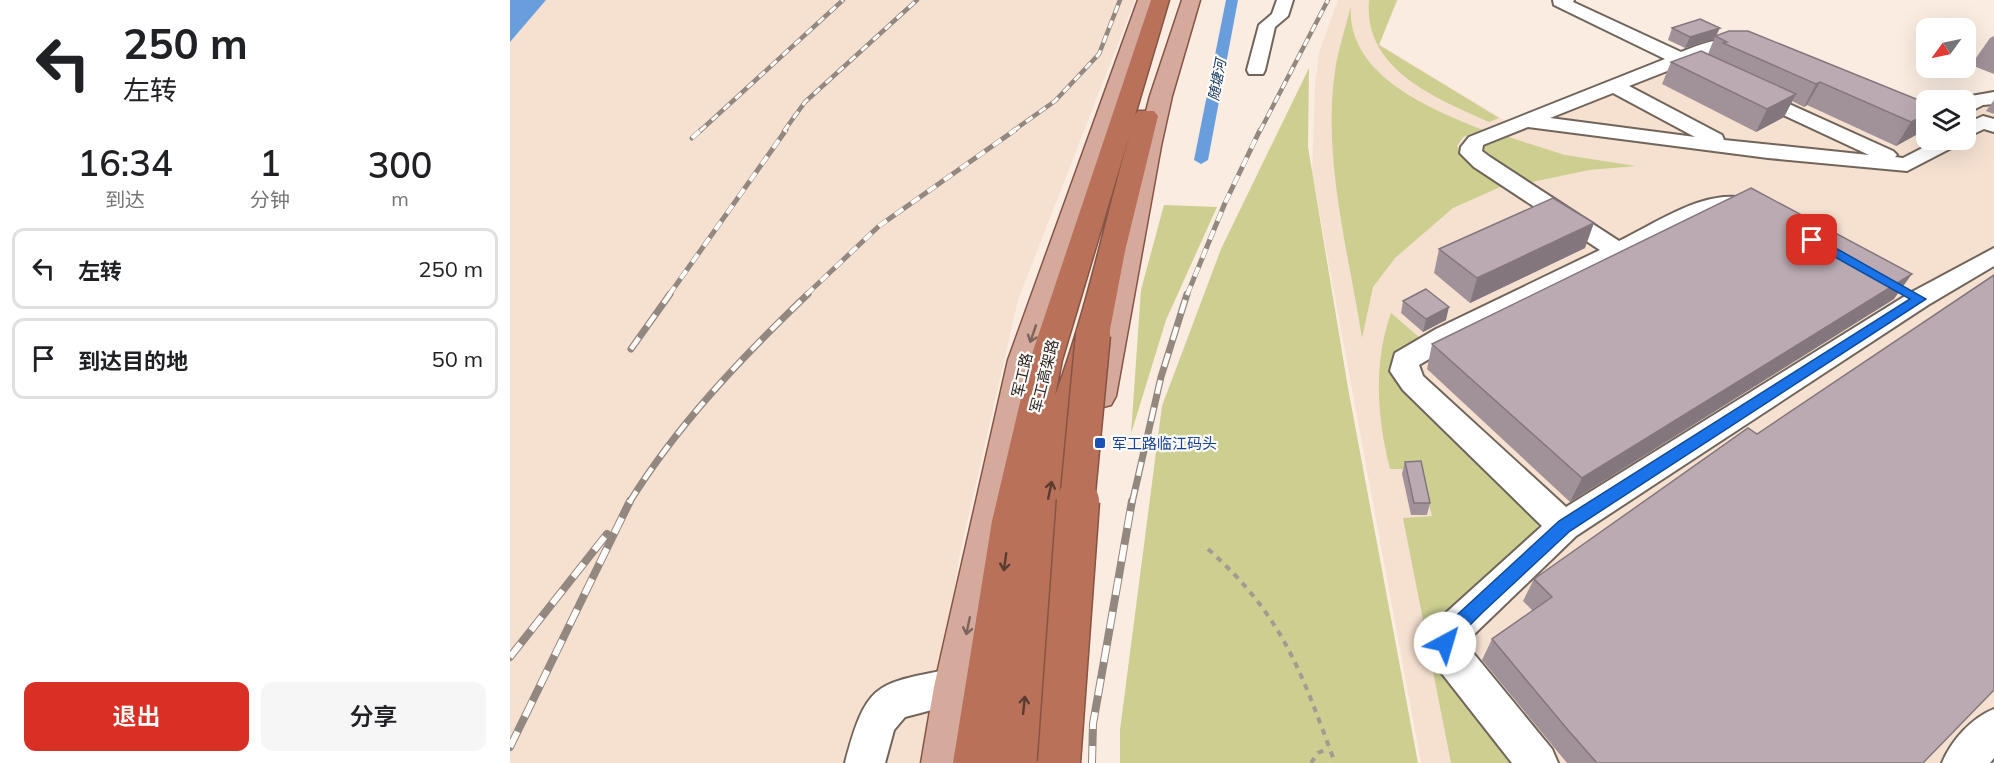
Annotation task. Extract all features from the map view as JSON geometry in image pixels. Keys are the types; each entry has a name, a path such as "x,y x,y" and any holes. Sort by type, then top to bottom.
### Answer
{"highway":[{"name":"军工高架路","path":"977,763 1011,522 1046,360 1160,0"},
{"name":"军工高架路","path":"1018,763 1041,532 1065,415 1093,335 1114,240 1180,0"},
{"path":"1059,763 1069,593 1093,335"}],"main road":[{"name":"军工路","path":"945,763 956,687 1024,360 1147,0"},
{"path":"1050,763 1064,578 1071,535 1149,146 1161,96 1191,0"}],"street":[{"path":"1256,70 1267,25 1280,16 1285,0"},
{"path":"1558,3 1711,74"},
{"path":"1616,250 1471,153 1471,147 1476,141 1614,86 1676,57 1715,45 1730,43 1765,55"},
{"path":"1732,84 1906,165"},
{"path":"1614,86 1730,147"},
{"path":"1976,101 1994,98"},
{"path":"1524,122 1730,147 1906,165 1934,150"},
{"path":"1564,526 1413,383 1404,371 1404,360 1446,336 1616,250 1724,200 1744,203 1788,226"},
{"path":"1538,763 1467,679 1445,643 1451,632 1564,526 1906,291 1994,256"},
{"path":"865,763 872,731 881,711 894,699 956,687"},
{"path":"920,763 956,687"},
{"path":"1962,763 1994,729"}],"path":[{"path":"1208,549 1245,581 1273,617 1298,661 1335,763"},
{"path":"1311,763 1318,753 1329,748"}],"shaded area":[{"path":"546,0 1135,0 1018,300 959,558 928,763 510,763 510,42"},
{"path":"1338,0 1398,0 1379,44 1506,121 1664,62 1916,118 1916,150 1976,150 1976,96 1990,89 1994,91 1994,763 1421,763 1312,173 1315,86 1319,52"}],"green space":[{"path":"1369,0 1397,0 1379,45 1499,118 1489,122 1447,103 1407,78 1390,63 1378,45 1370,24"},
{"path":"1351,6 1353,30 1362,52 1377,70 1395,86 1417,100 1483,130 1463,137 1457,146 1464,157 1507,184 1453,208 1395,258 1373,287 1362,338 1338,201 1332,132 1332,98 1336,64"},
{"path":"1309,68 1308,147 1348,388 1418,763 1120,763 1120,730 1162,406 1221,249"},
{"path":"1502,135 1565,155 1636,166 1589,170 1523,184 1479,154 1480,144"},
{"path":"1164,205 1217,207 1166,320 1131,434 1141,290"},
{"path":"1391,313 1420,338 1398,349 1394,362 1536,512 1538,527 1532,538 1434,621 1430,638 1523,763 1451,763 1403,518 1432,516 1420,469 1390,469 1382,430 1379,371 1381,351"}],"water":[{"path":"510,0 546,0 510,42"}],"building":[{"path":"1700,19 1720,28 1690,37 1672,28"},
{"path":"1729,31 1748,31 1916,99 1916,120 1911,122 1820,82 1816,84 1723,43 1727,42 1715,36"},
{"path":"1701,51 1796,94 1767,109 1671,62"},
{"path":"1751,188 1912,274 1582,478 1432,344"},
{"path":"1553,198 1594,223 1477,278 1439,249"},
{"path":"1994,275 1994,690 1923,763 1597,763 1492,639 1552,597 1534,579 1748,428 1757,434"},
{"path":"1426,289 1449,307 1426,319 1403,301"},
{"path":"1421,461 1430,503 1414,503 1405,462"}],"waterway":[{"name":"随塘河","path":"1201,160 1232,0"}],"railway":[{"path":"700,131 843,0"},
{"path":"784,131 805,102 917,0"},
{"path":"1013,131 1055,101 1099,54 1120,0"},
{"path":"1260,131 1328,0"},
{"path":"692,138 701,130"},
{"path":"669,295 786,130"},
{"path":"806,295 879,226 1015,130"},
{"path":"1187,295 1225,203 1260,130"},
{"path":"631,349 670,294"},
{"path":"629,503 689,419 735,367 808,294"},
{"path":"1132,503 1161,377 1187,294"},
{"path":"1092,763 1093,724 1132,501"},
{"path":"510,747 629,503"},
{"path":"510,657 607,534"}],"place":[{"name":"军工路临江码头","path":"1100,443"}],"route":[{"path":"1445,643 1451,632 1477,606 1564,526 1919,299 1812,240"}]}
